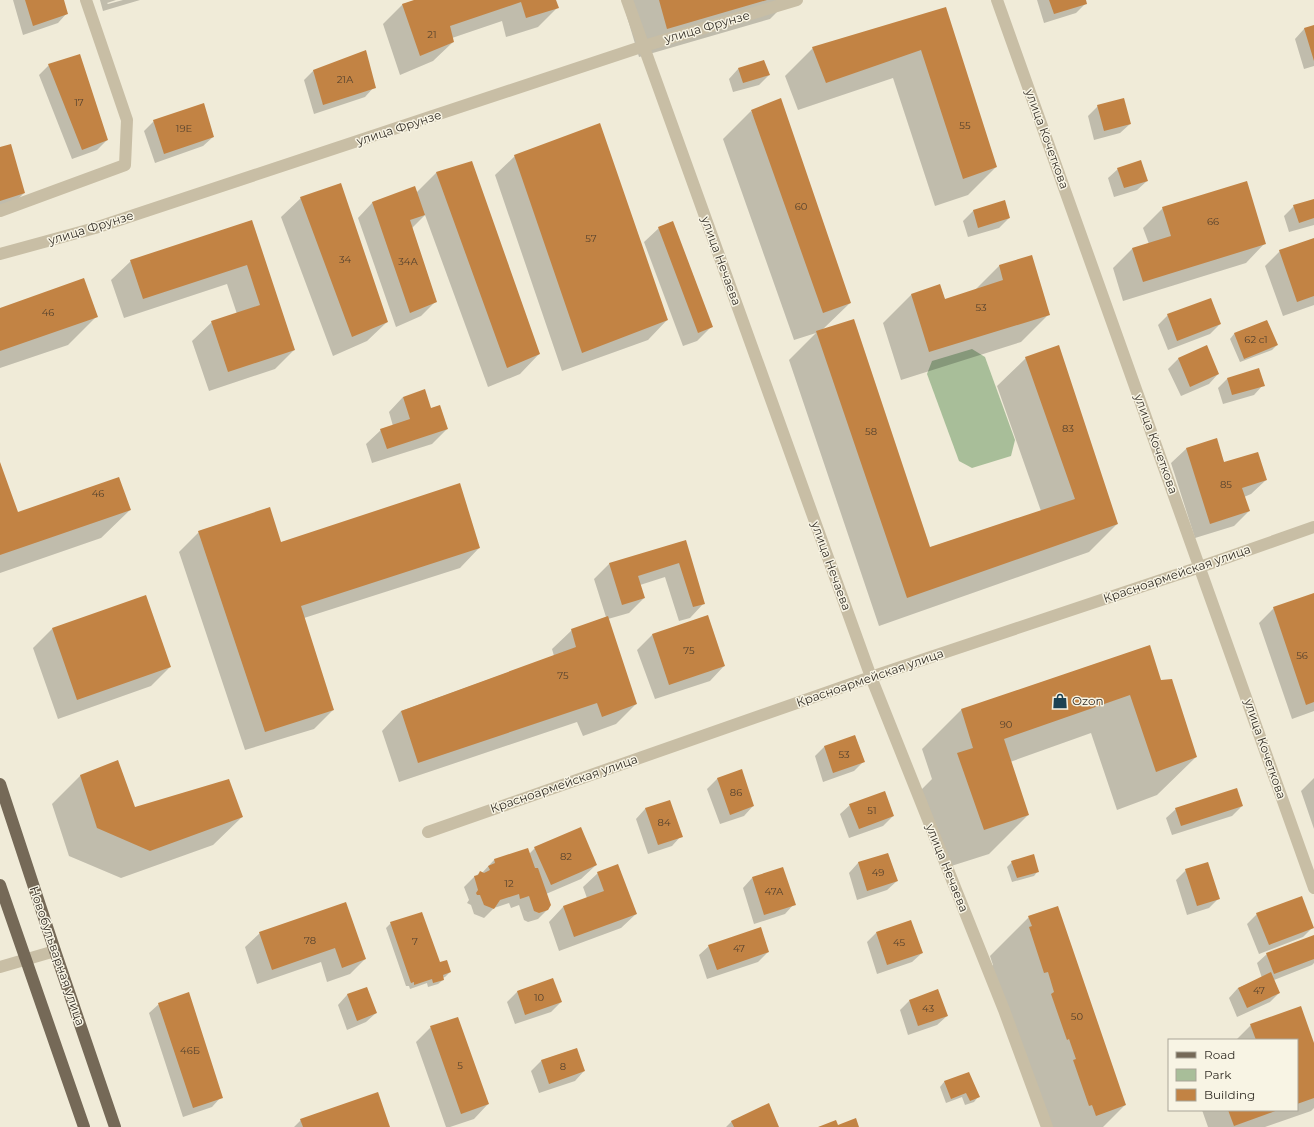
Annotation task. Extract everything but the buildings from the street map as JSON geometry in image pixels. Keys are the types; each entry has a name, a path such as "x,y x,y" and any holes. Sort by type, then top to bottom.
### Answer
{"main road":[{"name":"Новобульварная улица","path":"0,784 55,951 116,1127"},
{"path":"0,885 84,1127"}],"street":[{"path":"0,211 125,165 127,120 86,0"},
{"name":"улица Нечаева","path":"627,0 871,677 1004,1010 1047,1127"},
{"name":"улица Фрунзе","path":"1,252 95,228 644,46 797,0"},
{"name":"улица Кочеткова","path":"997,0 1314,888"},
{"name":"Красноармейская улица","path":"428,832 871,677 1200,567 1314,527"},
{"path":"0,967 55,951"}],"green space":[{"path":"972,349 985,357 1015,440 1011,456 972,468 959,461 927,374 932,361"}],"place":[{"name":"Ozon","path":"1060,701"}]}
